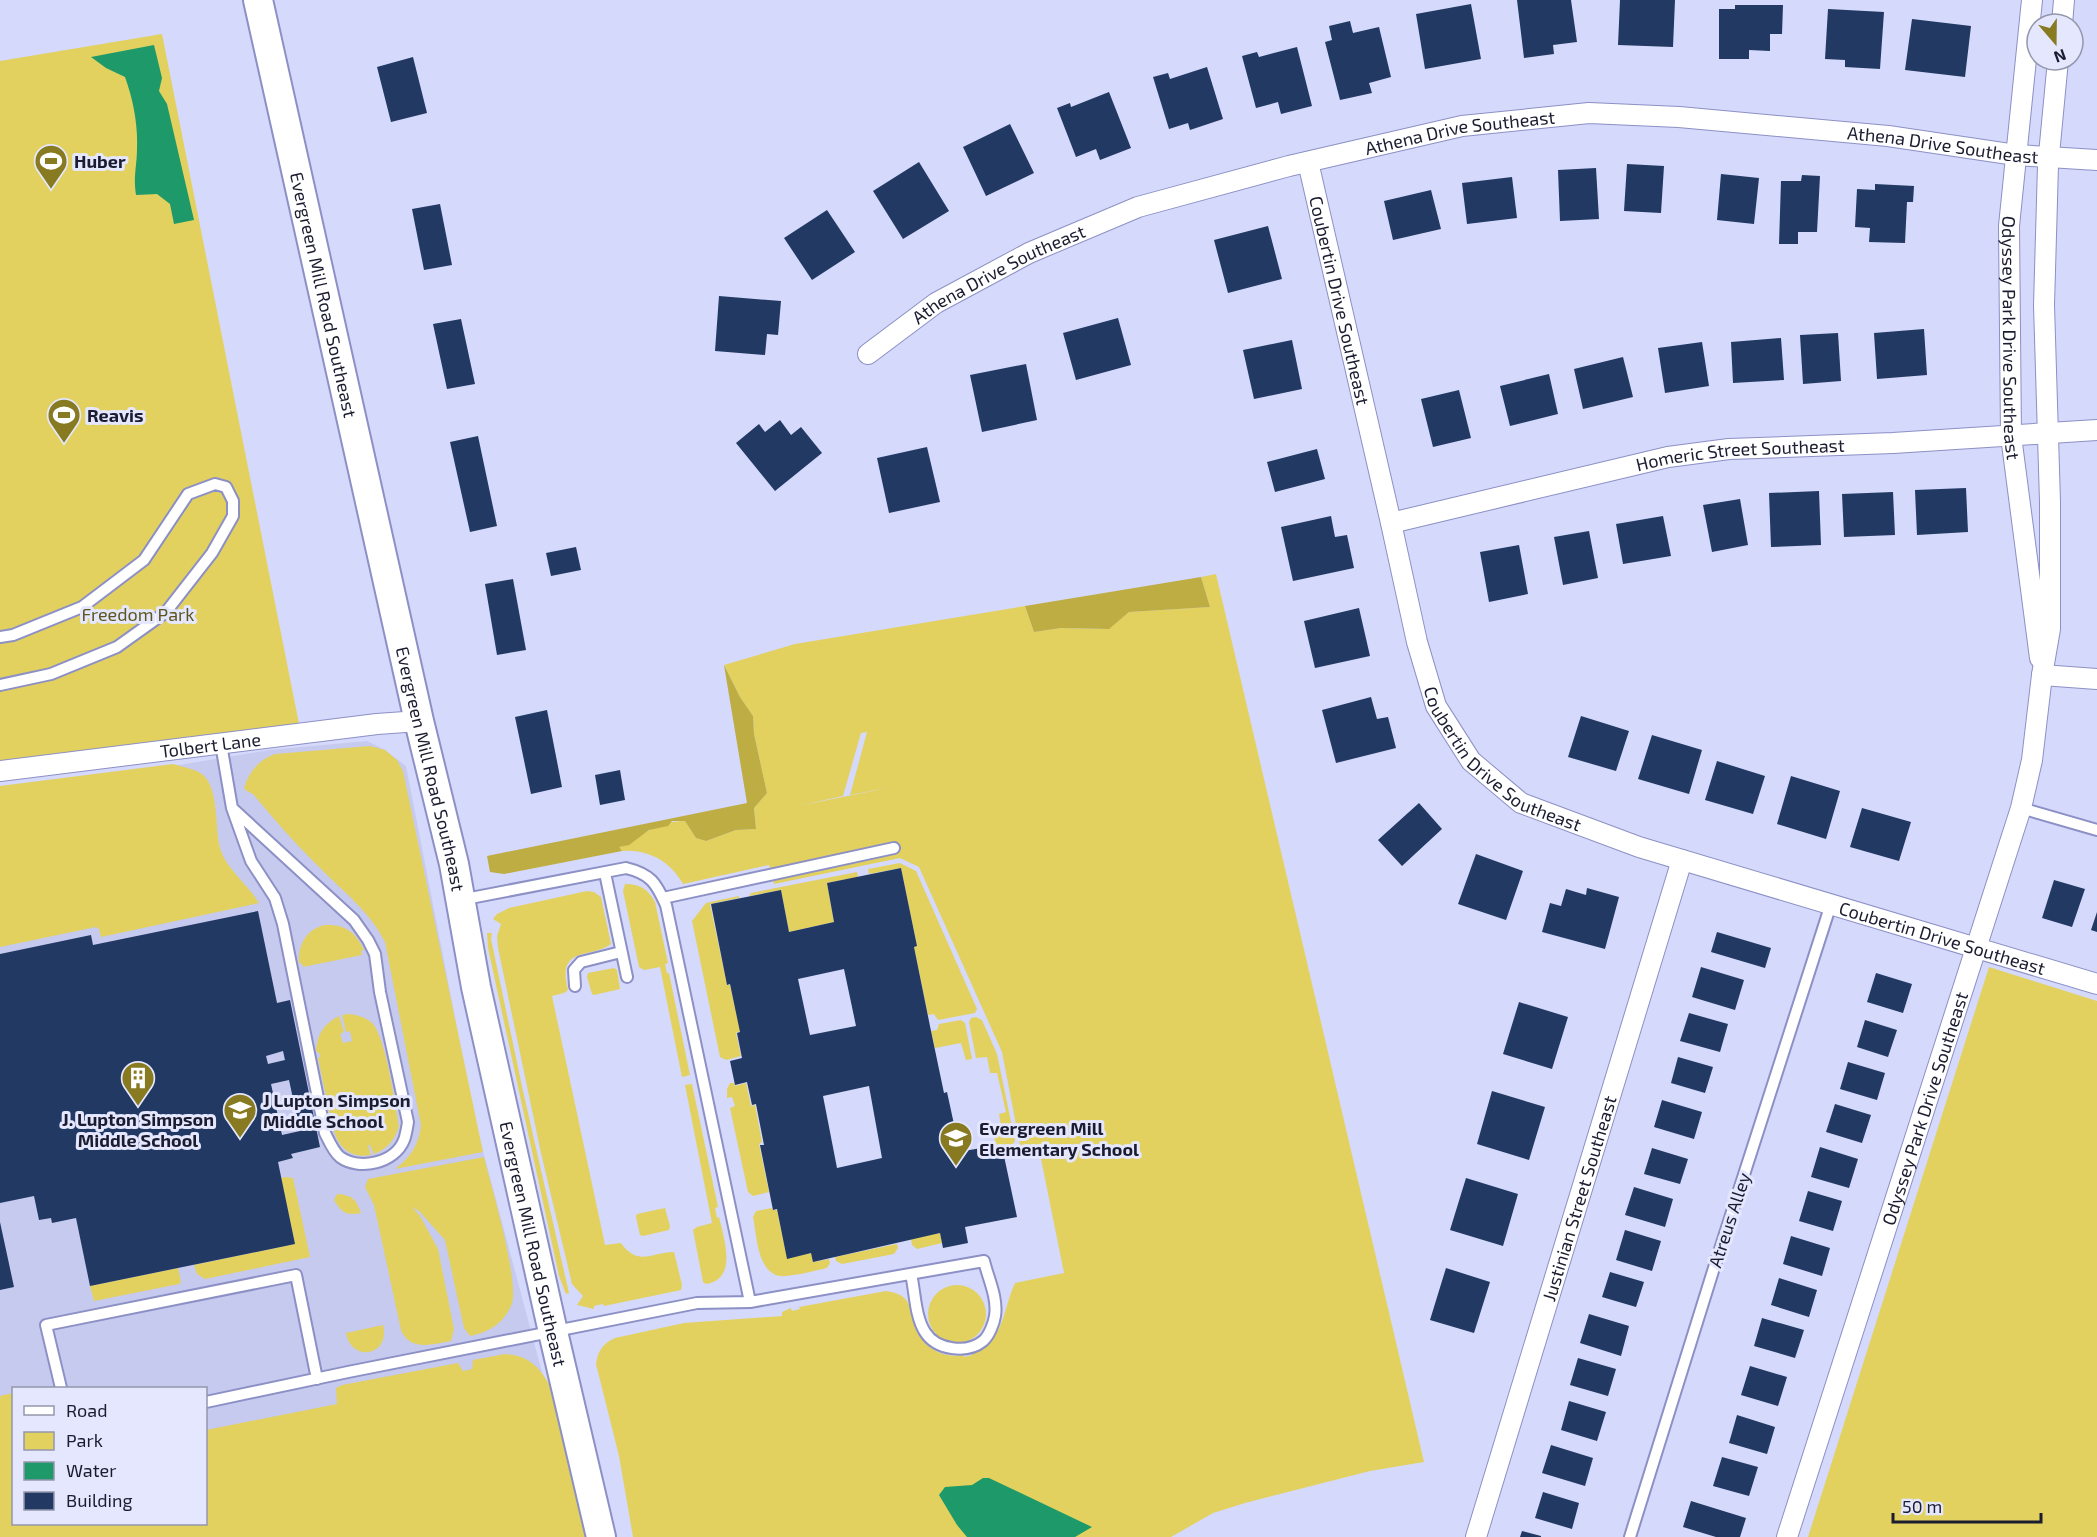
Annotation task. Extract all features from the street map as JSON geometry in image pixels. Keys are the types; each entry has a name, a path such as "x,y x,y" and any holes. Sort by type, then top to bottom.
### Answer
{"main road":[{"name":"Evergreen Mill Road Southeast","path":"258,0 419,721 454,864 476,987 553,1332 602,1537"}],"street":[{"name":"Odyssey Park Drive Southeast","path":"2032,0 2009,226 2010,436 2042,675"},
{"name":"Odyssey Park Drive Southeast","path":"1787,1537 2021,808 2032,760 2050,629 2050,502 2044,305 2049,156 2057,72"},
{"name":"Athena Drive Southeast","path":"868,354 936,303 1029,254 1138,207 1308,162 1462,126 1589,113 1679,117 1876,135 2016,155 2097,160"},
{"name":"Coubertin Drive Southeast","path":"1308,162 1417,642 1436,706 1471,761 1521,803 1639,847 2097,984"},
{"name":"Homeric Street Southeast","path":"1391,523 1668,457 1729,449 2010,436 2097,429"},
{"path":"2042,675 2097,679"},
{"name":"Tolbert Lane","path":"0,771 377,724 419,721"},
{"name":"Justinian Street Southeast","path":"1476,1537 1683,860"}],"lane":[{"path":"0,638 82,607 144,560 188,494 215,484 226,488 233,501 232,516 212,553 166,612 117,647 51,674 0,684"},
{"path":"221,744 232,808 251,861 275,898 283,924 325,1133 339,1156 352,1163 379,1162 404,1142 408,1122 380,992 375,954 354,920 232,808"},
{"path":"2021,808 2097,830"},
{"path":"663,898 894,848"},
{"path":"460,900 626,868 641,872 658,886 666,905 750,1302"},
{"path":"604,873 627,977"},
{"name":"Atreus Alley","path":"1630,1537 1831,904"},
{"path":"575,986 574,970 581,962 621,952"},
{"path":"207,1402 697,1303 750,1302 984,1261 996,1315 984,1341 955,1349 931,1340 924,1330 911,1274"},
{"path":"61,1387 46,1325 296,1275 317,1379"}],"shaded area":[{"path":"1201,577 1210,607 1129,612 1109,629 1061,628 1034,632 1025,606"},
{"path":"724,665 740,697 753,716 754,734 767,793 754,808 756,829 736,830 706,841 696,838 685,821 672,821 668,826 649,830 629,845 619,847 622,851 504,874 490,872 487,856 747,803"},
{"name":"J Lupton Simpson Middle School","path":"367,741 385,750 406,766 476,1125 586,1537 0,1537 0,795 269,750"}],"green space":[{"name":"Freedom Park","path":"162,34 301,734 0,771 0,61"},
{"name":"Evergreen Mill Elementary School","path":"1216,574 1424,1462 1370,1471 1245,1503 1213,1513 1171,1537 633,1537 619,1456 596,1364 601,1348 611,1340 684,1323 782,1316 782,1312 791,1308 792,1311 800,1309 799,1307 886,1291 900,1295 907,1301 915,1327 930,1348 946,1355 964,1355 964,1357 983,1348 997,1333 1015,1283 1064,1273 1041,1159 1031,1154 1012,1157 1012,1151 1002,1153 1001,1151 1018,1149 1020,1145 1002,1052 919,867 900,858 774,884 769,865 683,884 672,869 657,858 641,852 622,851 618,847 666,823 685,821 696,838 706,841 736,830 756,829 754,808 767,793 754,734 753,716 740,697 724,665 795,644 1025,606 1034,632 1061,628 1108,629 1129,612 1210,607 1201,577","holes":["867,732 850,795 892,787 798,806 843,796 861,733"]},
{"path":"370,746 385,750 397,760 403,771 483,1152 395,1169 413,1150 421,1125 385,942 362,910 299,846 253,794 244,788 255,767 264,759 275,754"},
{"path":"173,764 197,771 208,782 214,800 221,851 228,864 259,903 101,937 96,927 0,947 0,786"},
{"path":"900,863 916,871 977,1009 975,1013 938,1020 934,1014 928,1015 901,868 869,874 868,869"},
{"path":"857,872 858,877 827,883 834,922 789,932 781,890 749,896 751,893"},
{"path":"625,884 643,888 655,902 668,963 665,964 667,973 669,973 690,1075 682,1077 660,967 644,970 639,967 623,891"},
{"path":"587,891 594,892 601,897 611,944 571,960 567,966 566,976 568,990 552,996 605,1245 621,1243 633,1255 639,1256 674,1252 682,1285 681,1290 604,1306 603,1304 594,1306 594,1309 577,1305 583,1296 572,1284 541,1153 498,948 497,936 501,924 493,919 497,914 509,908"},
{"path":"739,896 739,898 710,904 727,985 730,985 740,1031 736,1033 741,1056 726,1060 720,1057 692,921 706,903"},
{"path":"325,925 349,930 364,950 361,951 362,955 303,967 302,963 299,964 300,950 308,934"},
{"path":"487,933 492,933 491,939 523,1091 569,1293 566,1294 559,1276 488,948"},
{"path":"1989,967 2097,1001 2097,1537 1808,1537"},
{"path":"614,968 617,970 620,989 592,994 588,973"},
{"path":"349,1014 366,1019 376,1029 385,1055 399,1126 393,1140 383,1149 374,1154 368,1145 371,1155 364,1156 347,1151 336,1136 318,1058 320,1054 316,1051 322,1030 339,1016 344,1032 340,1034 343,1043 352,1041 350,1031 346,1032 342,1015"},
{"path":"976,1017 982,1020 997,1054 1015,1141 1012,1145 1000,1147 996,1144 993,1132 1002,1131 999,1114 1006,1112 997,1073 990,1073 987,1057 976,1058 969,1022 971,1018"},
{"path":"961,1020 965,1023 972,1059 966,1060 961,1043 935,1048 931,1031 937,1030 939,1024"},
{"path":"730,1083 734,1083 735,1086 746,1083 751,1106 755,1105 762,1142 759,1144 769,1192 753,1196 748,1192 730,1108 735,1106 732,1097 727,1098"},
{"path":"692,1084 718,1207 715,1208 717,1218 719,1217 726,1247 722,1275 716,1281 706,1284 703,1282 693,1230 712,1223 685,1085"},
{"path":"484,1157 512,1274 512,1303 496,1326 470,1336 464,1328 445,1240 419,1211 412,1207 420,1216 438,1249 454,1329 451,1341 430,1345 416,1344 405,1337 401,1330 374,1205 365,1187 368,1179"},
{"path":"281,1178 293,1178 310,1257 205,1279 197,1274 194,1265 295,1244"},
{"path":"337,1194 353,1199 361,1213 348,1214 342,1211 334,1200"},
{"path":"665,1208 669,1230 640,1235 637,1214"},
{"path":"772,1208 777,1210 787,1258 811,1253 814,1262 829,1259 830,1263 827,1268 786,1276 776,1275 769,1271 760,1255 753,1217 756,1211"},
{"path":"940,1233 942,1243 917,1249 912,1245 911,1239"},
{"path":"897,1244 898,1248 894,1254 842,1264 836,1261 835,1257"},
{"path":"178,1268 181,1282 179,1284 94,1301 90,1286"},
{"path":"951,1285 963,1285 978,1293 986,1308 986,1320 978,1335 963,1343 951,1343 936,1335 928,1320 928,1308 936,1293"},
{"path":"383,1325 384,1335 381,1344 376,1349 362,1352 349,1343 346,1333"},
{"path":"505,1354 520,1357 532,1363 549,1384 587,1537 0,1537 0,1396 12,1393 12,1525 207,1525 207,1430 337,1404 336,1388 342,1385 458,1363 463,1371 472,1369 473,1360"}],"water":[{"path":"154,45 162,78 159,91 167,104 194,220 174,224 170,204 157,194 136,195 137,130 133,103 125,77 106,68 91,57"},
{"path":"983,1478 989,1478 1092,1527 1075,1537 967,1537 939,1495 945,1487 972,1485"}],"building":[{"path":"1517,0 1571,0 1577,42 1553,45 1554,54 1524,58"},
{"path":"1620,0 1675,0 1673,47 1618,45"},
{"path":"1471,4 1481,59 1425,69 1416,14"},
{"path":"1735,5 1783,5 1782,34 1770,34 1770,51 1749,50 1749,59 1719,59 1719,9 1735,9"},
{"path":"1828,9 1884,12 1880,69 1845,67 1845,60 1825,59"},
{"path":"1912,19 1971,26 1965,77 1905,70"},
{"path":"1350,21 1353,33 1379,27 1391,77 1369,83 1372,93 1340,100 1325,42 1332,40 1329,26"},
{"path":"1297,47 1312,106 1281,114 1278,102 1256,108 1242,56 1257,52 1259,57"},
{"path":"413,57 427,113 391,122 377,67"},
{"path":"1207,67 1223,119 1190,130 1188,123 1169,129 1153,77 1168,73 1170,79"},
{"path":"1109,92 1131,148 1100,160 1096,149 1076,157 1057,108 1070,103 1071,107"},
{"path":"1010,124 1034,173 986,196 963,147"},
{"path":"919,162 949,211 903,239 873,191"},
{"path":"1627,164 1664,166 1661,213 1624,211"},
{"path":"1596,168 1599,219 1560,221 1558,170"},
{"path":"1721,174 1759,178 1754,224 1717,220"},
{"path":"1802,175 1820,176 1817,232 1798,232 1798,244 1779,244 1781,181 1801,181"},
{"path":"1512,177 1517,218 1467,224 1462,183"},
{"path":"1875,184 1914,186 1913,202 1907,202 1905,243 1869,242 1870,228 1855,227 1857,189 1875,190"},
{"path":"1431,190 1441,229 1393,240 1384,201"},
{"path":"440,204 452,265 424,270 412,209"},
{"path":"827,210 855,252 812,280 784,238"},
{"path":"1268,226 1282,279 1228,293 1214,240"},
{"path":"719,296 781,301 778,335 767,334 765,355 715,351"},
{"path":"1118,318 1131,365 1076,380 1063,333"},
{"path":"461,319 475,384 447,389 433,324"},
{"path":"1924,329 1927,375 1877,379 1874,333"},
{"path":"1838,333 1841,381 1803,384 1800,335"},
{"path":"1781,338 1784,380 1733,383 1731,342"},
{"path":"1292,340 1302,389 1254,399 1243,350"},
{"path":"1702,342 1709,386 1665,393 1658,348"},
{"path":"1623,357 1633,397 1583,409 1574,369"},
{"path":"1026,364 1037,420 982,432 970,375"},
{"path":"1549,374 1558,414 1510,426 1500,386"},
{"path":"1459,390 1471,438 1433,447 1421,399"},
{"path":"780,420 791,435 801,427 822,453 775,491 736,443 759,424 765,432"},
{"path":"478,436 497,526 470,532 450,442"},
{"path":"927,447 940,502 889,513 877,458"},
{"path":"1317,449 1325,479 1275,492 1267,462"},
{"path":"1966,488 1968,532 1917,535 1915,490"},
{"path":"1819,491 1821,545 1771,547 1769,493"},
{"path":"1893,492 1895,535 1844,537 1842,494"},
{"path":"1740,499 1748,545 1712,552 1703,505"},
{"path":"1331,516 1335,537 1347,535 1354,568 1293,581 1281,527"},
{"path":"1663,516 1671,556 1623,564 1616,524"},
{"path":"1589,531 1598,578 1563,585 1554,537"},
{"path":"1519,545 1528,594 1489,602 1480,552"},
{"path":"576,547 581,570 551,576 546,553"},
{"path":"513,579 526,650 497,655 485,584"},
{"path":"1359,608 1370,656 1315,668 1304,621"},
{"path":"1371,697 1377,719 1388,717 1396,748 1336,763 1322,710"},
{"path":"547,710 562,787 531,794 515,717"},
{"path":"1581,716 1629,731 1616,771 1568,757"},
{"path":"1652,735 1702,750 1689,794 1638,779"},
{"path":"1717,761 1765,776 1753,814 1705,800"},
{"path":"620,770 625,800 600,805 595,775"},
{"path":"1791,776 1840,791 1826,839 1777,824"},
{"path":"1419,803 1442,829 1402,866 1378,840"},
{"path":"1862,808 1911,822 1899,861 1850,847"},
{"path":"1476,854 1523,871 1506,920 1458,904"},
{"path":"901,868 931,1031 944,1093 947,1092 957,1138 961,1138 964,1151 993,1146 996,1158 1004,1156 1017,1217 965,1227 968,1243 943,1248 940,1233 813,1262 811,1253 787,1259 777,1209 773,1210 760,1145 764,1145 756,1104 752,1105 747,1082 735,1085 730,1061 742,1058 737,1033 740,1032 730,984 727,985 711,904 781,890 789,932 834,922 827,883","holes":["844,969 856,1026 810,1035 798,979","869,1086 882,1158 837,1168 823,1096"]},
{"path":"2054,880 2085,889 2072,927 2042,918"},
{"path":"1587,888 1619,897 1605,949 1542,932 1550,903 1561,906 1566,889 1586,895"},
{"name":"J. Lupton Simpson Middle School","path":"258,911 277,1003 290,1000 320,1147 291,1154 293,1158 278,1162 295,1244 90,1286 76,1218 52,1223 51,1218 39,1220 34,1196 0,1203 0,954 91,935 93,945","holes":["283,1051 285,1060 268,1064 266,1056","289,1080 300,1131 282,1135 271,1084"]},
{"path":"2097,912 2097,932 2091,930"},
{"path":"1717,932 1771,948 1765,968 1711,952"},
{"path":"1701,967 1744,980 1735,1010 1692,997"},
{"path":"1876,973 1912,984 1903,1013 1867,1002"},
{"path":"1519,1002 1568,1017 1552,1069 1503,1054"},
{"path":"1689,1013 1728,1024 1720,1052 1680,1041"},
{"path":"1865,1020 1897,1030 1888,1057 1857,1047"},
{"path":"1678,1057 1713,1067 1705,1093 1671,1083"},
{"path":"1848,1062 1885,1073 1877,1100 1840,1089"},
{"path":"1492,1091 1545,1107 1529,1160 1477,1144"},
{"path":"1662,1100 1702,1112 1694,1139 1654,1127"},
{"path":"1835,1104 1871,1115 1862,1143 1826,1132"},
{"path":"1820,1147 1858,1159 1849,1188 1811,1177"},
{"path":"1652,1148 1688,1159 1680,1184 1644,1174"},
{"path":"1466,1178 1518,1194 1503,1246 1450,1230"},
{"path":"1634,1187 1673,1199 1665,1227 1625,1215"},
{"path":"1808,1191 1842,1201 1833,1231 1799,1221"},
{"path":"0,1222 14,1287 0,1290"},
{"path":"1625,1230 1661,1241 1652,1271 1616,1260"},
{"path":"1791,1236 1830,1248 1822,1276 1783,1264"},
{"path":"1446,1268 1490,1282 1474,1333 1430,1320"},
{"path":"1610,1272 1644,1282 1636,1307 1602,1297"},
{"path":"1779,1278 1817,1290 1809,1317 1771,1305"},
{"path":"1589,1314 1629,1326 1621,1356 1580,1343"},
{"path":"1762,1318 1804,1330 1795,1358 1754,1346"},
{"path":"1578,1358 1616,1369 1608,1396 1570,1385"},
{"path":"1750,1366 1787,1377 1778,1406 1741,1395"},
{"path":"1569,1401 1606,1412 1597,1441 1561,1430"},
{"path":"1737,1415 1775,1427 1767,1454 1729,1443"},
{"path":"1551,1445 1593,1458 1585,1486 1542,1473"},
{"path":"1722,1457 1758,1467 1749,1496 1713,1486"},
{"path":"1543,1492 1579,1503 1572,1529 1535,1518"},
{"path":"1691,1501 1746,1518 1740,1537 1716,1537 1683,1527"},
{"path":"1522,1531 1541,1536 1541,1537 1520,1537"}],"place":[{"name":"Huber","path":"51,190"},
{"name":"Reavis","path":"64,444"},
{"name":"J. Lupton Simpson Middle School","path":"138,1107"},
{"name":"J Lupton Simpson Middle School","path":"240,1139"},
{"name":"Evergreen Mill Elementary School","path":"956,1167"}]}
